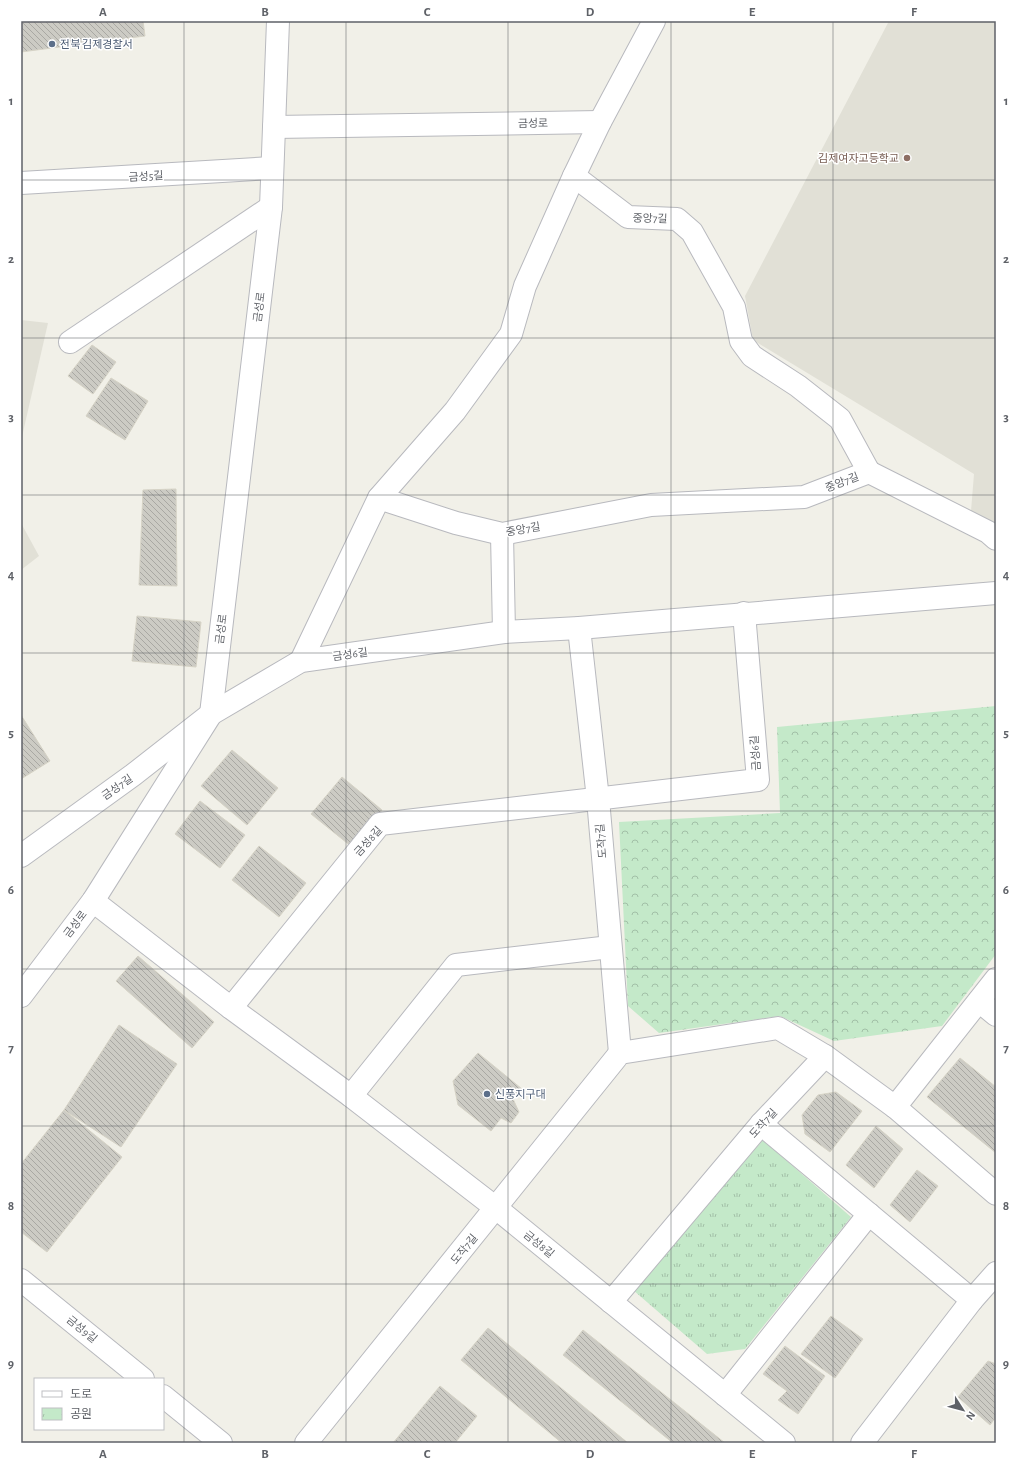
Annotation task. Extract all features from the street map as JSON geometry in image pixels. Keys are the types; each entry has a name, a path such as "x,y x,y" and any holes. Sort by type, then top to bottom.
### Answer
{"street":[{"name":"금성로","path":"21,996 93,901 211,714 271,207 278,21"},
{"path":"300,660 379,498 455,410 511,334 525,286 574,176 647,22"},
{"name":"금성로","path":"274,128 600,122"},
{"name":"금성5길","path":"21,184 272,168"},
{"name":"중앙7길","path":"379,498 456,523 502,534 651,505 804,497 869,472 840,419 798,386 752,356 741,341 734,307 692,232 677,219 628,217 574,176"},
{"path":"70,342 271,207"},
{"path":"869,472 988,532 996,539"},
{"path":"502,534 504,632"},
{"name":"금성6길","path":"211,714 300,660 504,632 580,628 996,593"},
{"name":"금성6길","path":"598,799 758,780 744,613"},
{"name":"도작7길","path":"306,1443 620,1053 598,799 580,628"},
{"name":"금성7길","path":"21,856 133,775 211,714"},
{"name":"금성8길","path":"231,1008 380,824 598,799"},
{"name":"금성8길","path":"93,901 231,1008 351,1096 496,1208 784,1443"},
{"path":"351,1096 456,965 610,947"},
{"path":"895,1107 996,979"},
{"path":"979,1001 996,1015"},
{"path":"620,1053 778,1028 825,1056 895,1107 996,1194"},
{"name":"도작7길","path":"611,1302 760,1124 825,1056"},
{"path":"760,1124 972,1300"},
{"path":"725,1395 869,1214"},
{"path":"862,1443 972,1300 996,1273"},
{"name":"금성9길","path":"21,1280 142,1378"},
{"path":"164,1397 221,1443"}],"shaded area":[{"name":"김제여자고등학교","path":"889,21 996,21 996,528 971,511 974,474 753,340 745,296"},
{"path":"21,320 48,323 21,441"},
{"path":"21,523 39,556 21,570"}],"green space":[{"path":"996,706 996,954 942,1026 834,1041 780,1016 659,1033 628,1006 619,822 780,813 777,727"},
{"path":"763,1140 851,1217 745,1349 707,1354 633,1290"}],"building":[{"name":"전북 김제경찰서","path":"21,21 143,21 145,36 21,52"},
{"path":"92,345 116,362 93,394 68,376"},
{"path":"111,378 148,401 125,440 86,416"},
{"path":"176,489 177,586 139,585 143,490"},
{"path":"137,616 201,622 196,667 132,661"},
{"path":"21,715 50,761 21,779"},
{"path":"232,750 278,788 247,825 201,786"},
{"path":"342,777 382,810 352,847 311,814"},
{"path":"200,801 245,835 220,868 175,834"},
{"path":"259,846 306,883 279,917 232,880"},
{"path":"138,956 214,1022 192,1048 116,981"},
{"path":"119,1025 177,1064 121,1147 64,1110"},
{"name":"신풍지구대","path":"478,1053 522,1089 513,1099 519,1112 511,1123 501,1118 491,1131 458,1105 453,1081"},
{"path":"960,1058 996,1087 996,1153 927,1097"},
{"path":"836,1092 862,1111 830,1152 805,1134 802,1115 818,1095"},
{"path":"64,1110 122,1157 47,1252 21,1232 21,1164"},
{"path":"876,1126 903,1149 874,1188 846,1165"},
{"path":"917,1170 938,1186 910,1222 890,1205"},
{"path":"831,1316 863,1339 835,1378 801,1354"},
{"path":"488,1328 628,1443 562,1443 461,1360"},
{"path":"583,1330 725,1443 673,1443 563,1355"},
{"path":"785,1346 825,1376 798,1414 778,1400 787,1391 763,1374"},
{"path":"988,1361 996,1364 996,1417 990,1425 958,1397"},
{"path":"440,1386 477,1416 455,1443 393,1443"}],"place":[{"name":"전북 김제경찰서","path":"52,44"},
{"name":"김제여자고등학교","path":"907,158"},
{"name":"신풍지구대","path":"487,1094"}]}
